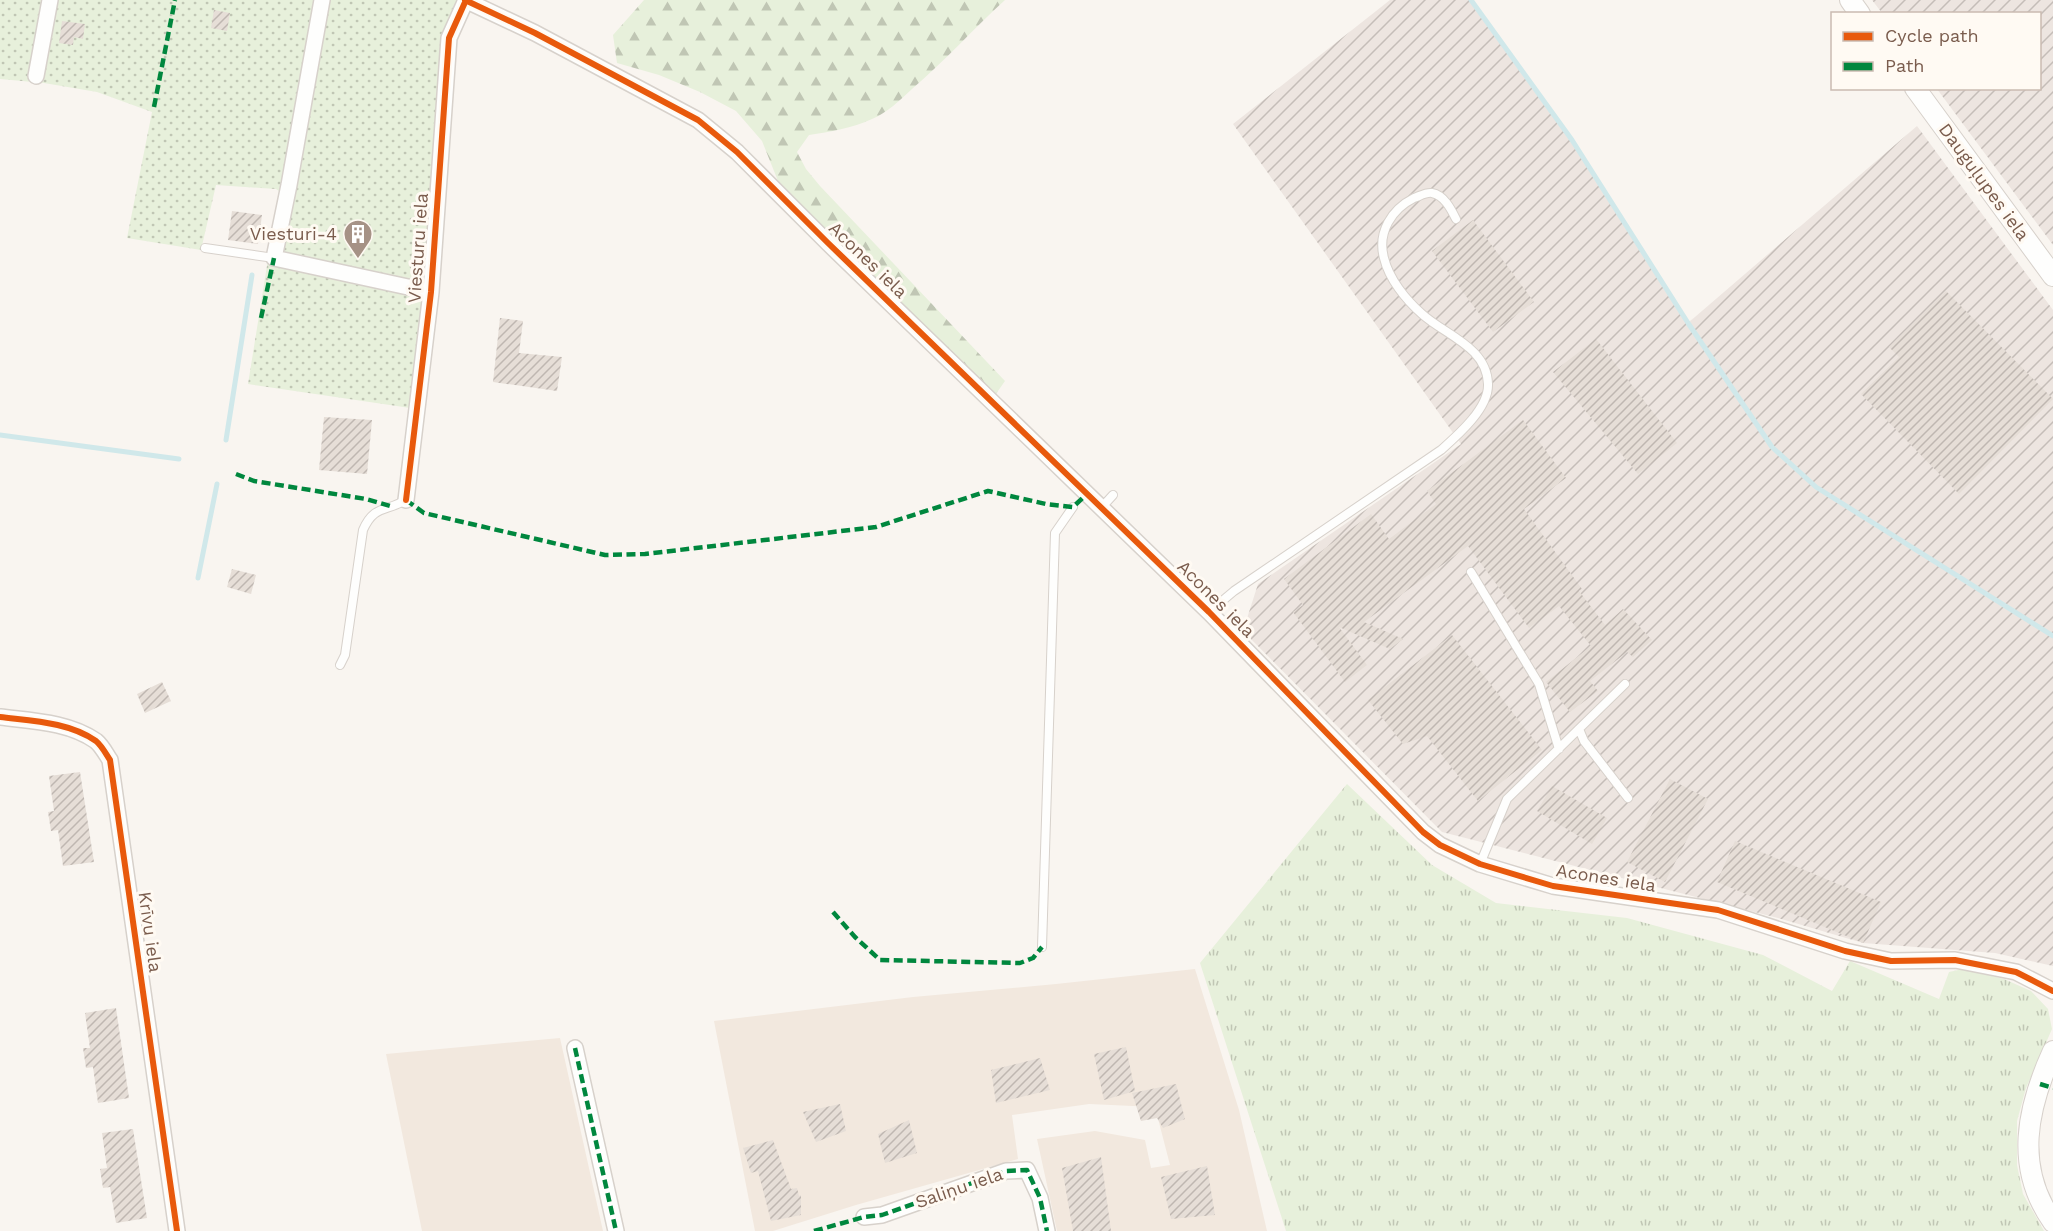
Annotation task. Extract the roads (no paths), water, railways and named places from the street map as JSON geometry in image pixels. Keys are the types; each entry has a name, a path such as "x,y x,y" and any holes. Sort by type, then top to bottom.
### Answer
{"street":[{"path":"36,76 50,0"},
{"path":"322,0 274,258 431,292"},
{"name":"Viesturu iela","path":"406,500 431,292 449,38 465,0"},
{"name":"Acones iela","path":"465,0 535,33 698,120 737,152 1209,612 1423,832 1440,845 1480,864 1553,886 1718,910 1845,951 1891,961 1955,960 2016,972 2053,991"},
{"name":"Dauguļupes iela","path":"1916,90 2053,276"},
{"name":"Krīvu iela","path":"0,717 45,722 81,733 98,743 110,760 177,1231"},
{"path":"575,1048 616,1231"},
{"path":"2053,1051 2031,1110 2027,1147 2031,1173 2042,1206 2053,1222"},
{"name":"Saliņu iela","path":"864,1216 882,1215 1006,1171 1027,1170 1040,1198 1047,1231"}],"lane":[{"path":"1209,612 1234,591 1441,450 1460,433 1483,402 1488,387 1482,363 1470,349 1416,308 1396,284 1383,257 1384,229 1399,207 1425,193 1432,193 1440,197 1452,210 1456,219"},
{"path":"205,248 274,258"},
{"path":"1102,507 1113,495"},
{"path":"340,665 345,655 363,530 368,518 377,511 394,507 406,500"},
{"path":"1042,947 1055,533 1073,507"},
{"path":"1471,572 1539,684 1558,749"},
{"path":"1480,864 1507,799 1625,684"},
{"path":"1578,729 1584,741 1628,798"}],"waterway":[{"path":"1471,0 1572,140 1688,323 1772,447 1816,487 2053,636"},
{"path":"226,440 252,275"},
{"path":"0,435 179,459"},
{"path":"198,578 217,484"}],"place":[{"name":"Viesturi-4","path":"358,260"}]}
